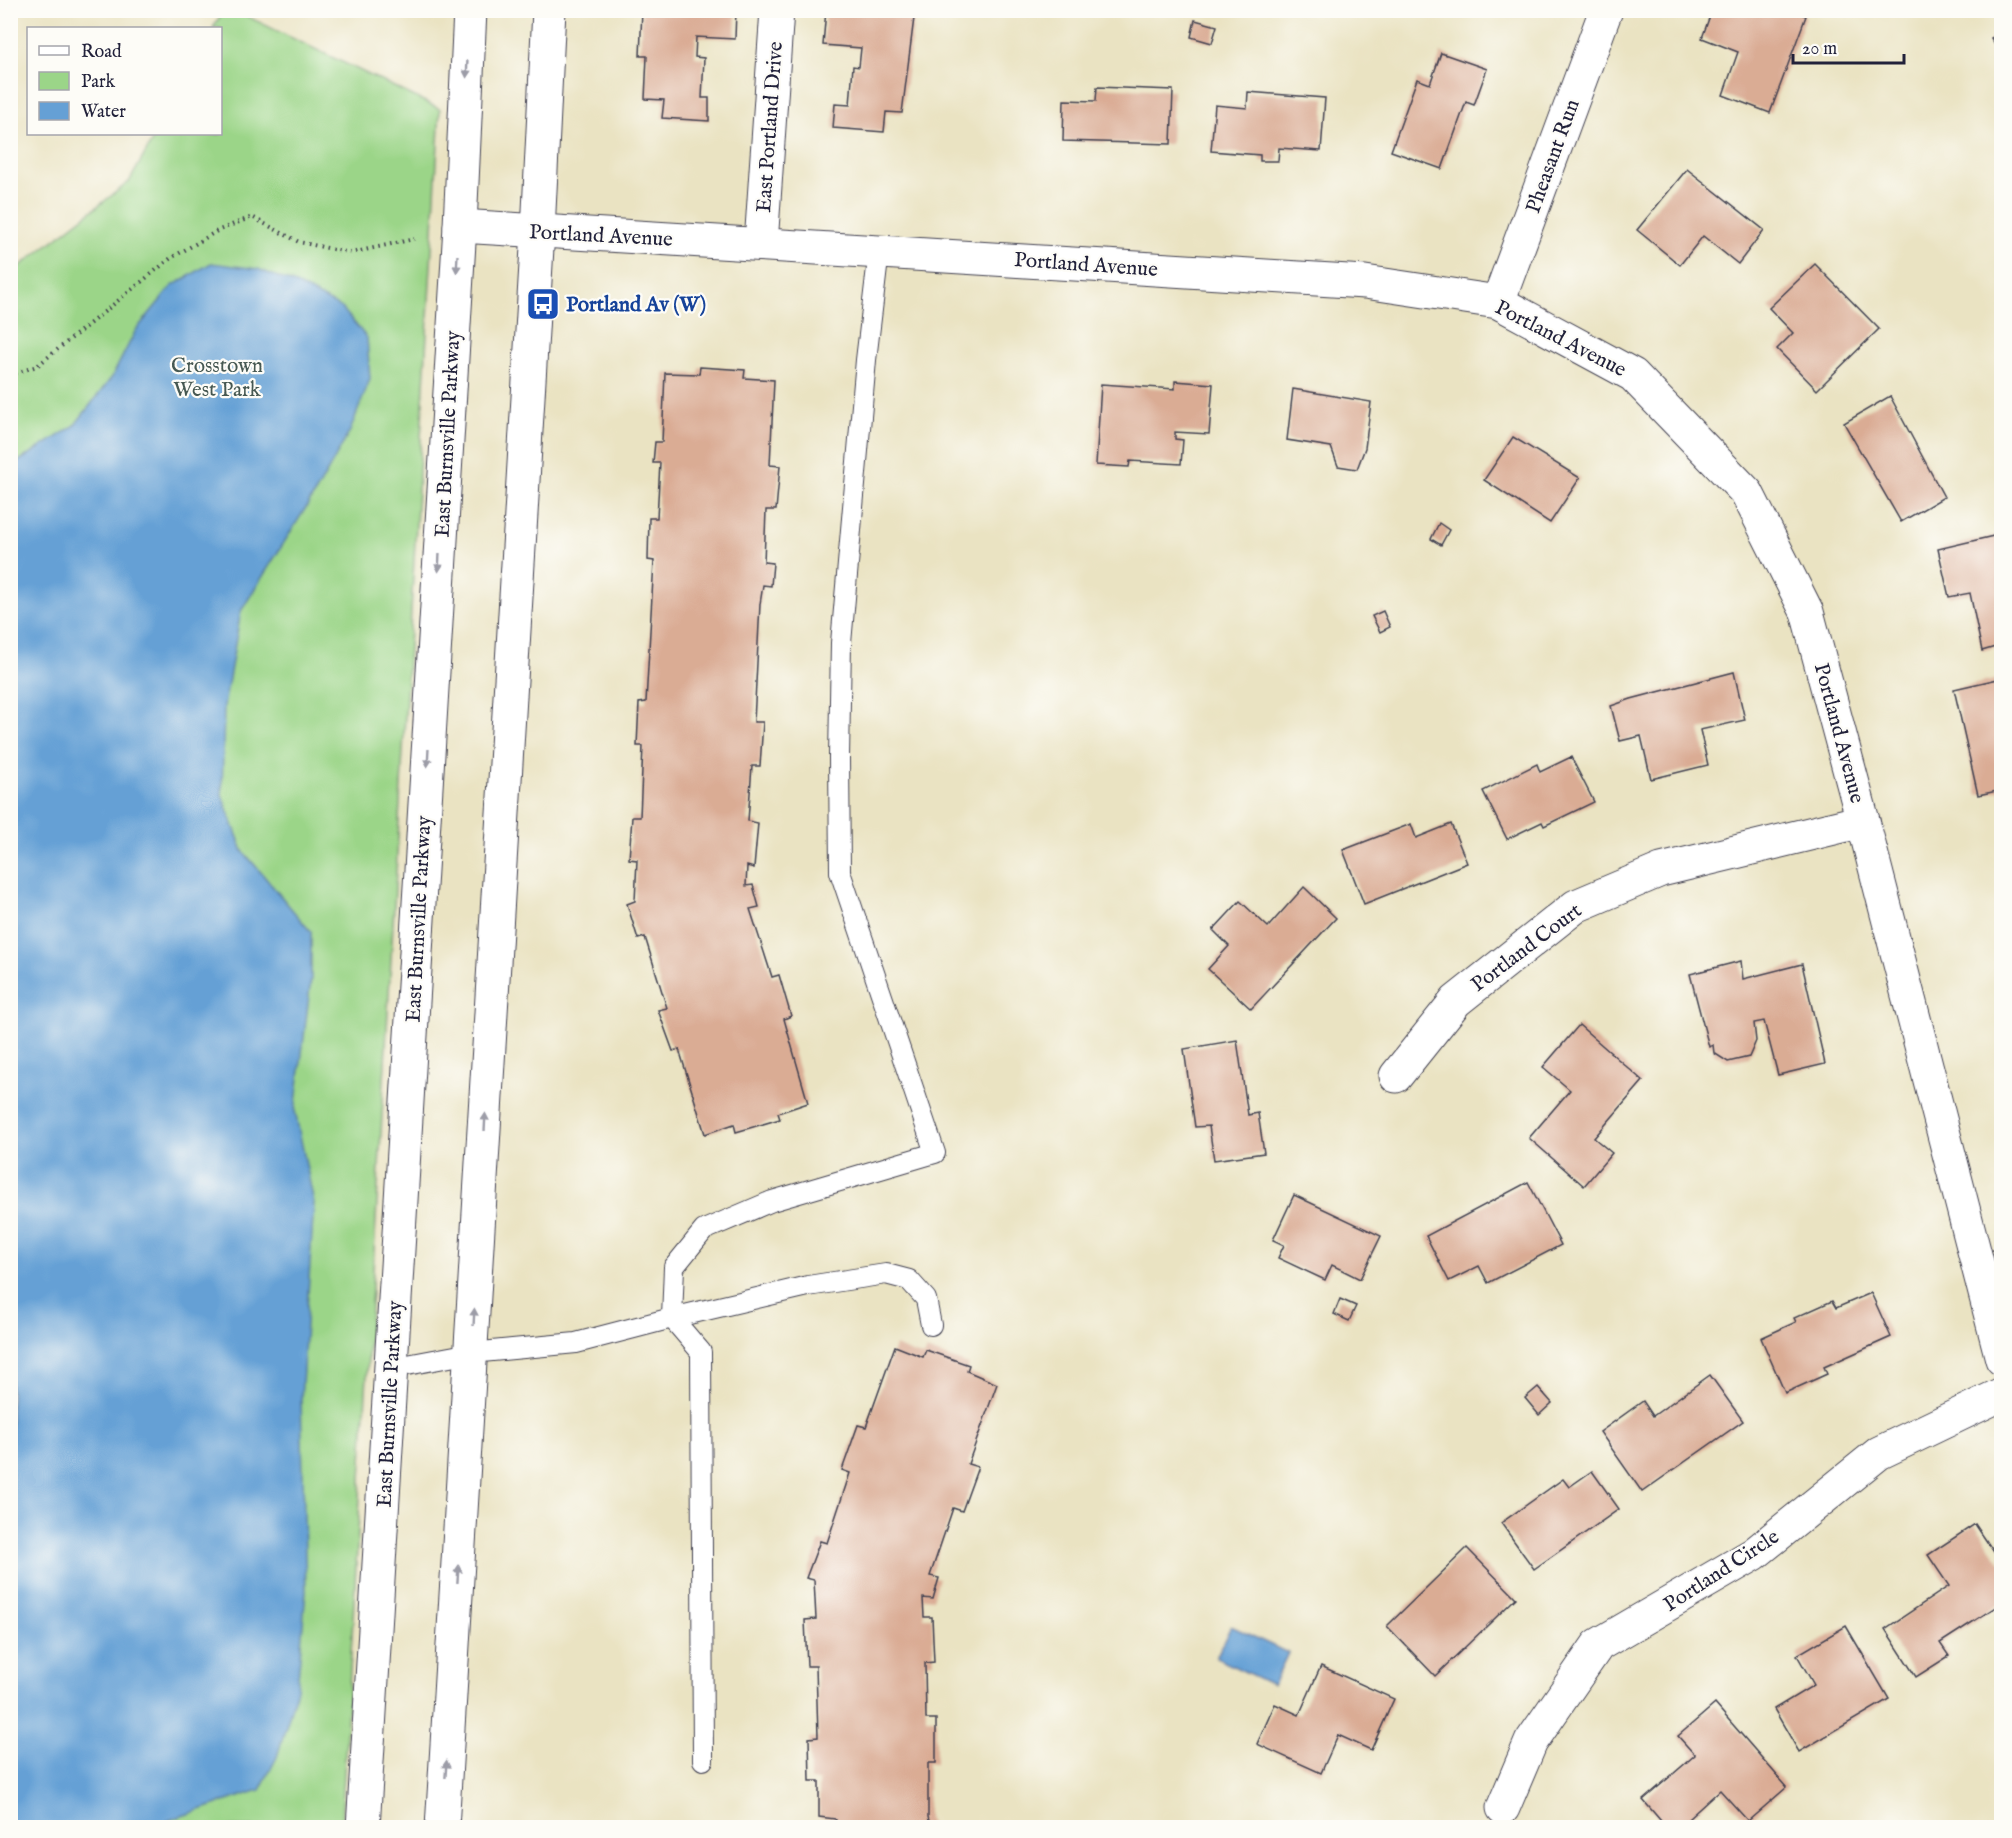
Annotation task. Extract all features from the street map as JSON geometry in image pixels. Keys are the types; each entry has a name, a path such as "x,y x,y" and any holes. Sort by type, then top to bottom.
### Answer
{"street":[{"name":"East Burnsville Parkway","path":"363,1827 460,226 470,10"},
{"path":"442,1827 538,231 549,10"},
{"name":"East Portland Drive","path":"761,244 777,10"},
{"name":"Pheasant Run","path":"1498,302 1606,10"},
{"name":"Portland Avenue","path":"460,226 1365,282 1498,302 1633,375 1747,493 1807,612 2001,1359"},
{"name":"Portland Court","path":"1396,1076 1456,1001 1576,906 1661,870 1863,821"},
{"name":"Portland Circle","path":"1503,1808 1532,1742 1598,1645 1754,1554 1879,1453 2001,1394"}],"lane":[{"path":"703,1760 701,1352 672,1318 674,1267 704,1230 772,1201 935,1153 840,872 841,643 866,360 879,251"},
{"path":"391,1368 471,1353 576,1343 808,1286 886,1274 909,1280 926,1299 931,1325"}],"path":[{"path":"10,375 37,366 171,258 219,230 252,217 299,242 351,253 414,239"}],"green space":[{"name":"Crosstown West Park","path":"223,11 236,11 440,109 341,1827 11,1828 11,273 129,182 155,135 222,135 222,27 214,27"}],"water":[{"name":"Crosstown West Park","path":"211,263 258,269 298,285 342,308 367,338 370,379 350,431 317,490 241,611 224,706 222,795 243,851 311,932 311,979 295,1111 314,1203 301,1399 306,1591 297,1689 277,1757 260,1790 170,1820 156,1827 11,1827 11,466 74,426 112,377 136,330 172,286"},
{"path":"1231,1626 1288,1653 1273,1685 1216,1658"}],"building":[{"path":"642,10 736,10 735,39 696,37 695,57 704,58 702,98 709,98 709,121 662,118 664,100 645,99 647,56 640,56"},
{"path":"826,10 915,10 902,113 886,112 884,132 833,128 835,104 850,105 853,66 859,67 861,48 823,45"},
{"path":"1712,10 1791,10 1806,16 1770,113 1723,95 1738,52 1702,38"},
{"path":"1195,20 1217,26 1212,43 1191,37"},
{"path":"2002,32 2002,58 1991,38"},
{"path":"1441,53 1487,69 1474,105 1466,102 1442,169 1391,151 1417,79 1430,84"},
{"path":"1097,87 1173,90 1171,144 1063,141 1064,100 1096,101"},
{"path":"1248,92 1325,98 1321,151 1279,148 1278,161 1260,161 1260,155 1211,151 1215,105 1247,108"},
{"path":"1687,169 1764,230 1738,264 1703,236 1680,265 1637,230"},
{"path":"1815,264 1879,329 1817,390 1777,349 1793,333 1769,308"},
{"path":"700,367 745,370 744,378 774,380 770,465 780,466 776,510 766,510 764,562 773,563 771,586 763,585 760,604 754,722 763,722 760,766 752,766 748,821 758,823 754,868 747,866 746,886 753,885 759,907 750,909 772,977 779,975 791,1016 784,1019 808,1103 778,1113 780,1119 736,1132 734,1124 705,1134 679,1049 673,1051 658,1010 667,1008 645,937 638,939 627,904 635,901 637,860 629,859 632,817 640,817 643,746 637,746 639,703 646,702 654,561 648,560 649,518 657,518 660,463 653,463 655,442 662,442 665,373 699,374"},
{"path":"1175,381 1213,384 1209,434 1175,432 1175,439 1183,440 1181,464 1130,461 1129,467 1096,465 1101,384 1175,389"},
{"path":"1293,389 1371,402 1365,448 1357,469 1338,466 1331,447 1287,440"},
{"path":"1890,396 1944,497 1901,522 1844,423"},
{"path":"1513,437 1580,478 1550,523 1484,480"},
{"path":"1439,523 1449,530 1441,545 1431,539"},
{"path":"2002,534 2002,645 1982,651 1970,593 1949,597 1938,549"},
{"path":"1383,611 1390,627 1380,632 1372,616"},
{"path":"1734,672 1745,720 1700,730 1708,765 1651,779 1641,736 1620,741 1611,706"},
{"path":"1998,679 2002,695 2002,790 1978,795 1954,689"},
{"path":"1571,757 1594,802 1544,826 1542,822 1507,839 1483,791 1537,764 1540,772"},
{"path":"1411,824 1416,838 1451,824 1467,863 1364,904 1343,850"},
{"path":"1304,887 1336,918 1251,1009 1208,969 1229,946 1213,930 1240,901 1268,927"},
{"path":"1741,961 1743,979 1802,964 1825,1064 1778,1075 1764,1021 1754,1023 1756,1041 1749,1057 1728,1062 1714,1053 1713,1045 1709,1047 1690,974"},
{"path":"1579,1025 1643,1081 1594,1138 1612,1153 1584,1186 1529,1138 1570,1090 1543,1067"},
{"path":"1237,1040 1248,1115 1258,1113 1264,1153 1214,1160 1209,1126 1195,1127 1184,1049"},
{"path":"1528,1182 1561,1245 1488,1283 1479,1266 1449,1281 1426,1236"},
{"path":"1294,1195 1381,1236 1360,1279 1332,1265 1325,1280 1278,1258 1284,1245 1273,1240"},
{"path":"1871,1293 1891,1337 1824,1367 1827,1374 1785,1393 1761,1338 1796,1322 1794,1318 1832,1301 1836,1308"},
{"path":"1340,1299 1356,1306 1349,1321 1334,1314"},
{"path":"895,1346 923,1357 926,1350 969,1365 967,1371 997,1384 968,1464 978,1467 962,1511 953,1508 930,1576 939,1578 933,1599 923,1598 924,1617 932,1617 934,1662 925,1663 926,1719 936,1719 936,1763 928,1763 928,1817 931,1828 831,1828 836,1819 819,1817 819,1781 810,1781 809,1738 818,1737 816,1666 807,1666 805,1620 816,1619 814,1580 806,1578 820,1541 827,1543 850,1473 842,1470 858,1425 866,1427"},
{"path":"1710,1375 1743,1421 1642,1492 1600,1432 1643,1401 1653,1416"},
{"path":"1538,1387 1552,1403 1539,1415 1525,1398"},
{"path":"1592,1471 1619,1509 1534,1569 1501,1523 1563,1479 1569,1487"},
{"path":"1975,1524 2002,1564 2002,1603 1940,1643 1949,1656 1916,1677 1885,1629 1949,1586 1928,1555"},
{"path":"1467,1548 1516,1598 1435,1676 1387,1626"},
{"path":"1846,1626 1889,1699 1799,1752 1774,1709 1814,1685 1797,1655"},
{"path":"1321,1666 1394,1699 1371,1750 1338,1735 1321,1773 1257,1744 1275,1704 1299,1715"},
{"path":"1715,1704 1787,1787 1748,1821 1720,1790 1678,1828 1667,1828 1643,1800 1695,1755 1678,1736"}],"place":[{"name":"Portland Av (W)","path":"543,304"}]}
